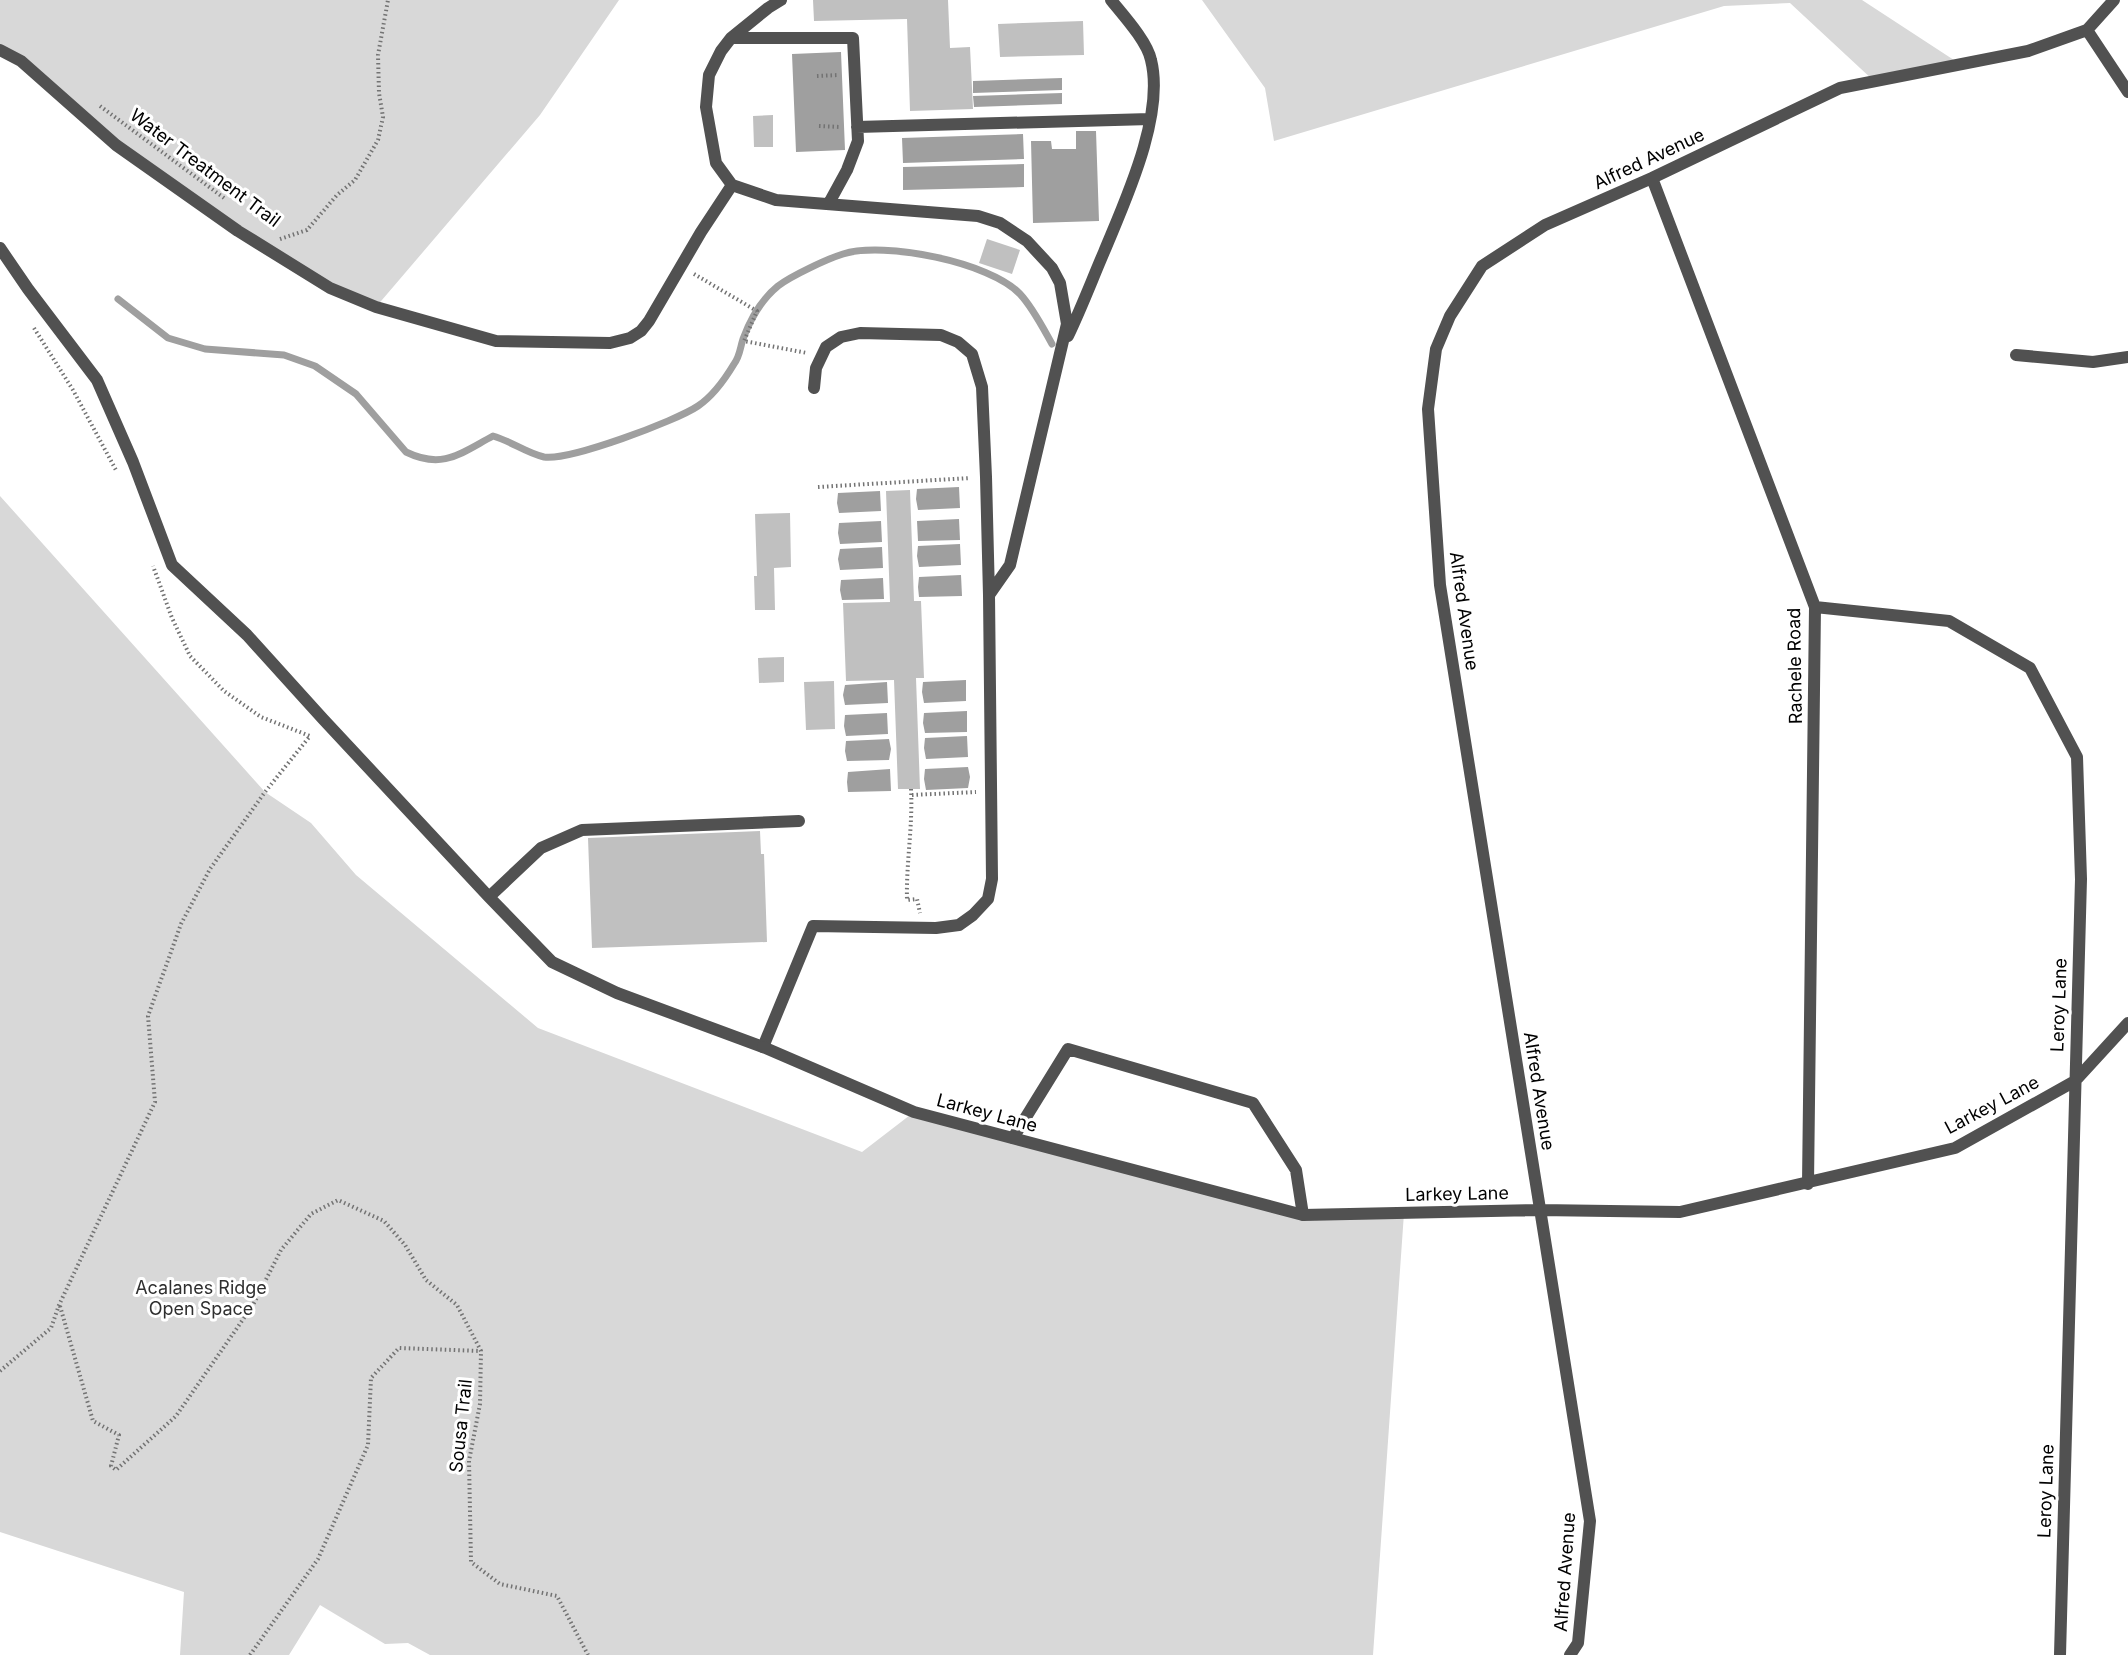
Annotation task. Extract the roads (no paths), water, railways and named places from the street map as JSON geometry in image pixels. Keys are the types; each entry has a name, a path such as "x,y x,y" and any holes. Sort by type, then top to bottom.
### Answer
{"street":[{"path":"781,0 731,38 721,51 709,75 706,107 716,163 732,185 776,200 978,216 1000,223 1027,241 1052,268 1060,283 1067,324 1062,349 1010,565 989,596"},
{"path":"1062,349 1136,177 1154,94 1151,59 1134,28 1111,0"},
{"name":"Alfred Avenue","path":"1570,1655 1578,1643 1590,1521 1440,585 1428,409 1436,349 1450,316 1482,266 1545,225 1652,178 1840,88 2028,51 2087,30 2114,0"},
{"path":"2087,30 2128,92"},
{"path":"731,38 853,38 858,141 848,170 829,203"},
{"path":"0,50 21,61 116,144 238,231 330,288 376,307 496,341 610,343 630,338 649,321 732,185"},
{"path":"857,127 1150,119"},
{"name":"Rachele Road","path":"1652,178 1815,607 1808,1184"},
{"name":"Larkey Lane","path":"0,248 97,380 133,462 172,565 247,634 489,897 552,962 617,993 763,1047 914,1112 1303,1215 1539,1210 1680,1212 1808,1184 1954,1148 2075,1081 2128,1023"},
{"path":"763,1047 813,926 924,928 959,925 974,915 988,899 992,879 986,477 982,387 972,354 958,342 941,335 860,333 841,337 826,347 816,368 814,388"},
{"path":"2016,355 2093,362 2128,357"},
{"name":"Leroy Lane","path":"1815,607 1949,621 2030,668 2077,758 2081,879 2060,1655"},
{"path":"489,897 541,848 582,830 798,821"},
{"path":"1013,1138 1068,1049 1253,1103 1296,1170 1303,1215"}],"waterway":[{"path":"118,299 168,338 205,349 284,355 315,366 356,394 406,452 431,459 451,457 493,436 537,455 557,457 622,439 686,413 703,402 723,381 738,358 743,339 753,317 772,291 800,273 843,254 884,250 909,253 936,257 985,272 1020,294 1052,344"}],"park label":[{"name":"Acalanes Ridge Open Space","path":"201,1298"}]}
